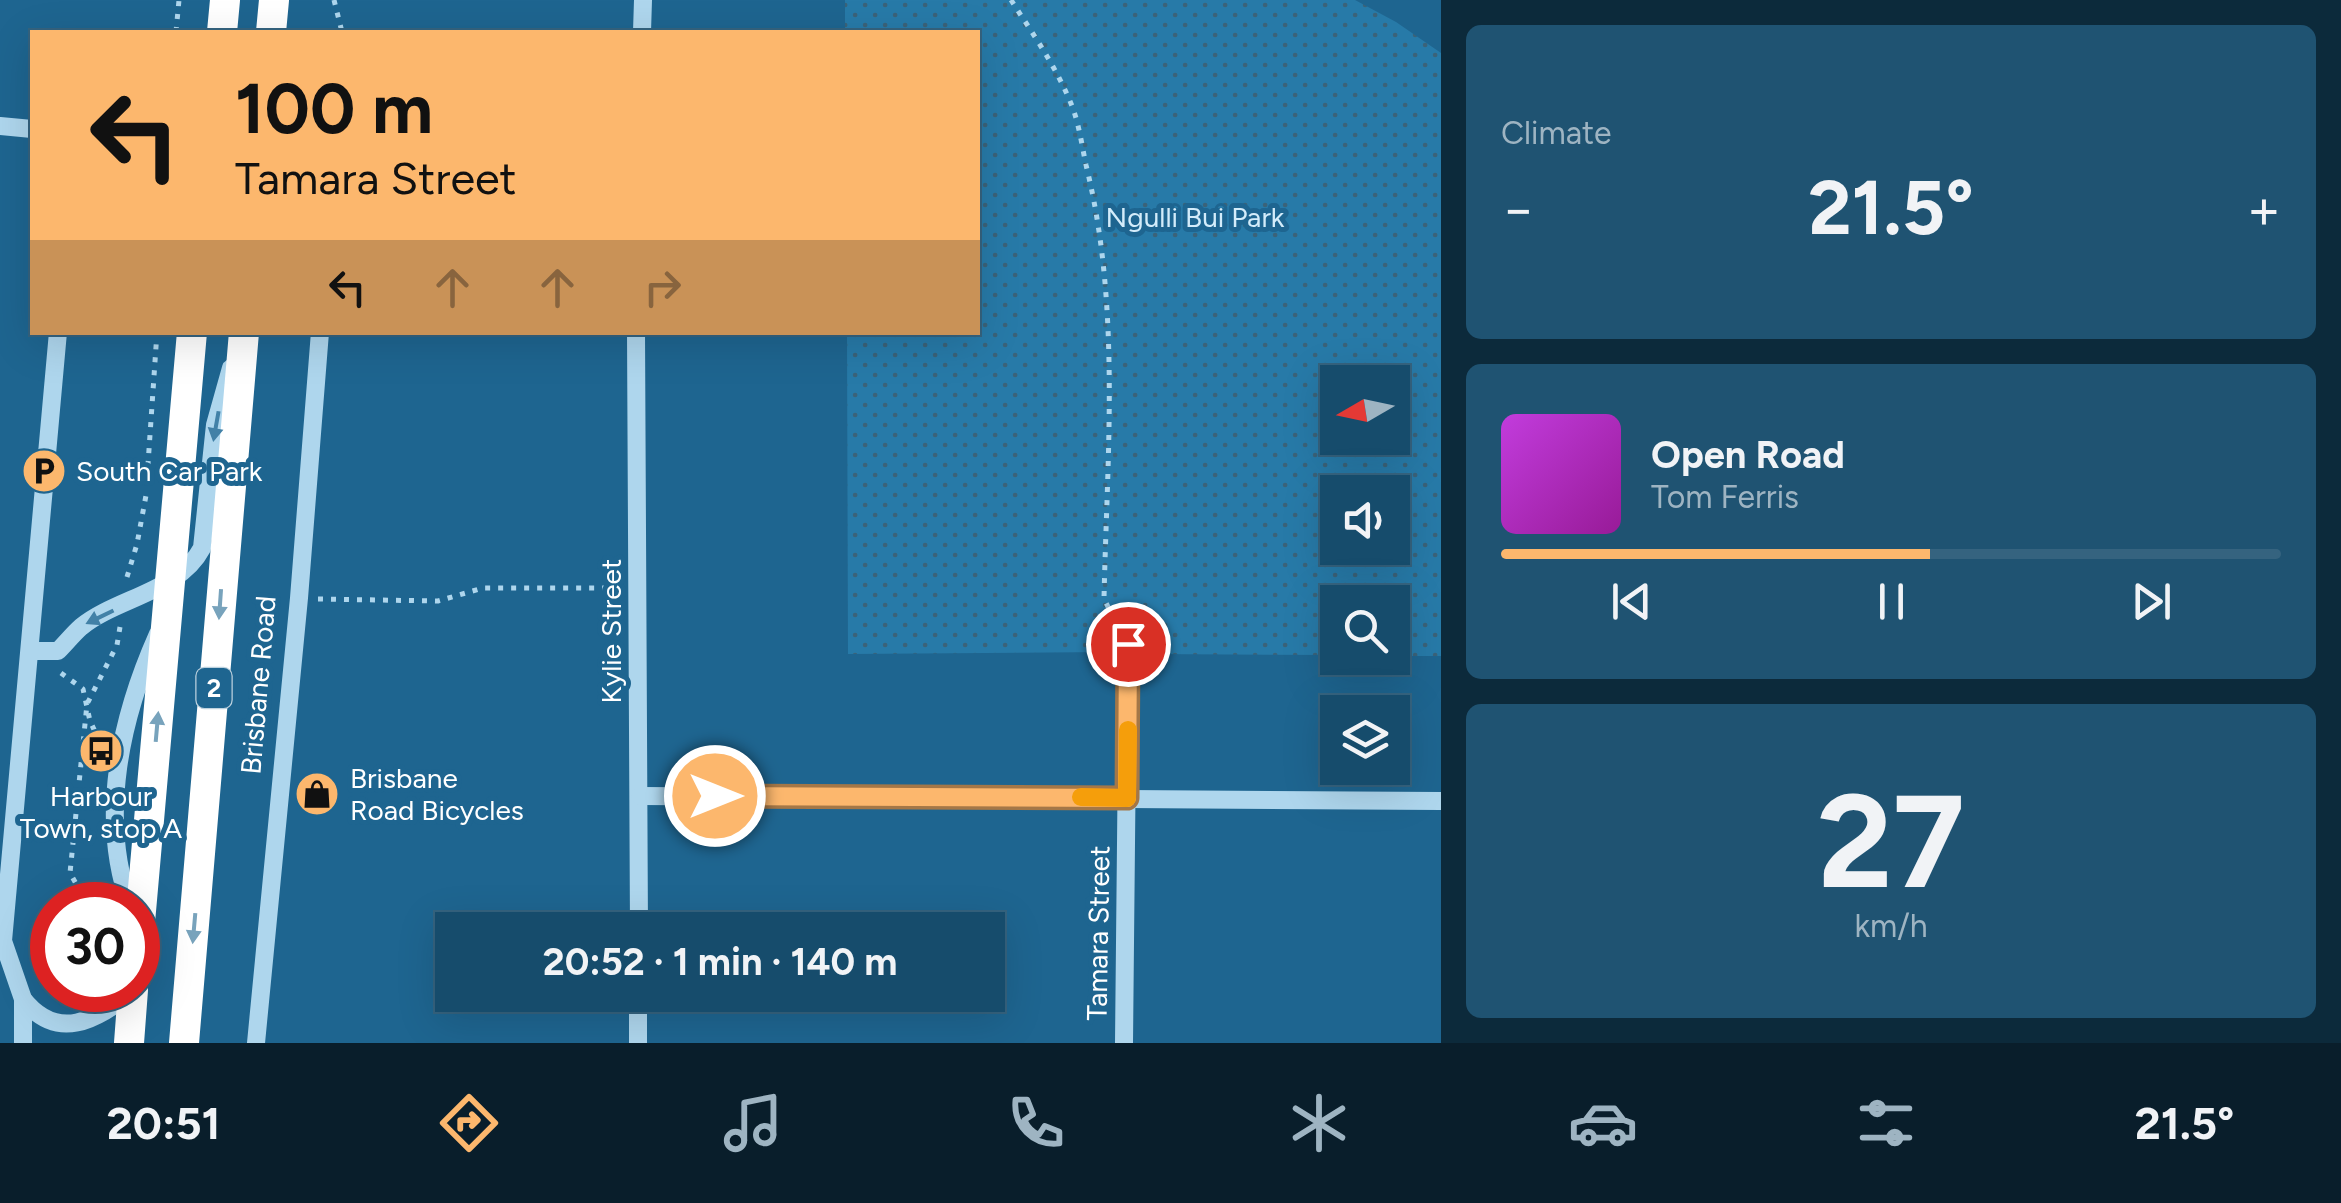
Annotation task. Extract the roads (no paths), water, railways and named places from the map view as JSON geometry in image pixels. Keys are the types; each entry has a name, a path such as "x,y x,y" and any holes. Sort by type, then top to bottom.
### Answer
{"highway":[{"path":"271,30 274,0"},
{"name":"2","path":"140,882 192,335"},
{"name":"Brisbane Road","path":"184,1043 244,335"},
{"path":"130,1043 132,1012"}],"street":[{"path":"642,30 643,0"},
{"path":"0,126 30,129"},
{"path":"30,1007 1,946 58,335"},
{"path":"31,651 58,651 82,626 172,577 196,559 202,548 215,425 243,335"},
{"name":"Brisbane Road","path":"256,1043 320,335"},
{"name":"Kylie Street","path":"636,335 639,912"},
{"path":"125,882 114,841 121,758 133,693 168,610"},
{"name":"Tamara Street","path":"1124,1043 1128,644"},
{"path":"640,796 1441,800"},
{"path":"23,999 23,1043"},
{"path":"35,1012 43,1021 72,1026 88,1023 103,1012"},
{"path":"638,1012 638,1043"}],"place":[{"name":"South Car Park","path":"44,471"},
{"name":"Harbour Town, stop A","path":"101,751"},
{"name":"Brisbane Road Bicycles","path":"317,794"}],"park label":[{"name":"Ngulli Bui Park","path":"1195,217"}]}
